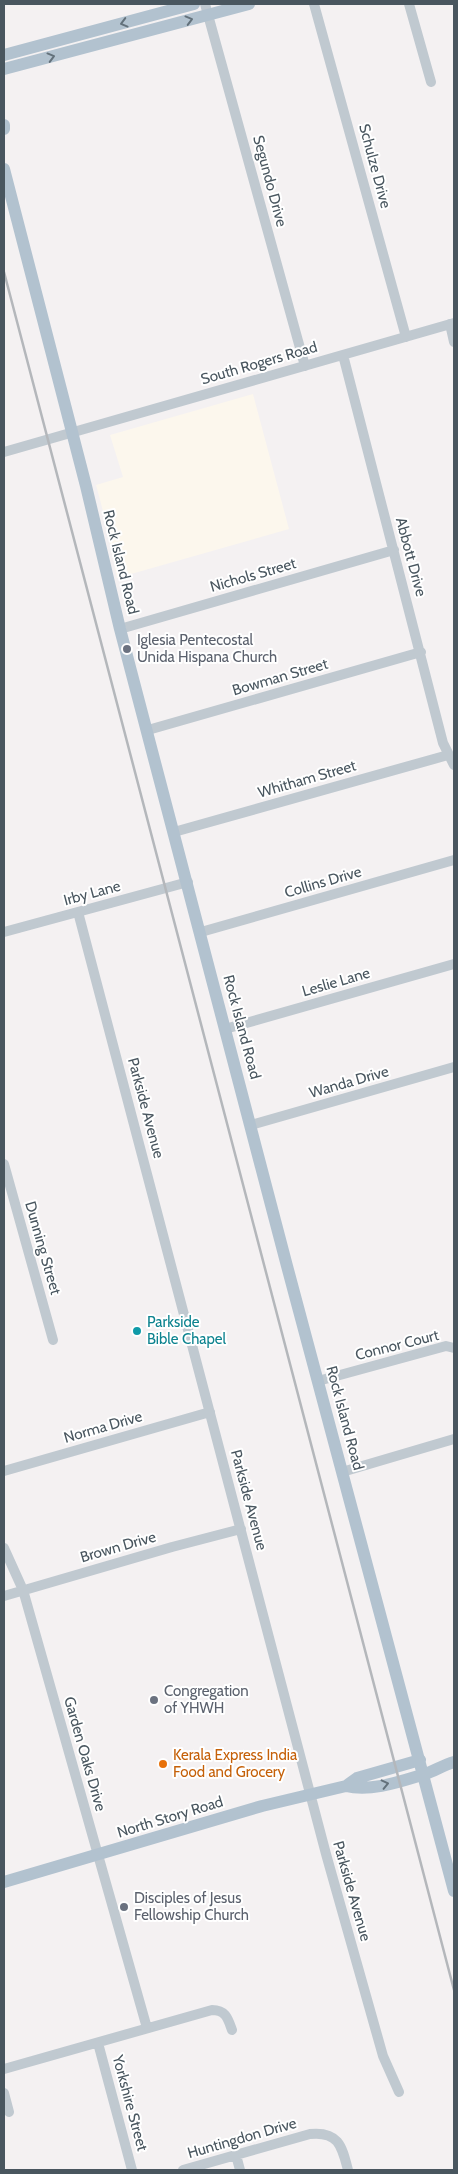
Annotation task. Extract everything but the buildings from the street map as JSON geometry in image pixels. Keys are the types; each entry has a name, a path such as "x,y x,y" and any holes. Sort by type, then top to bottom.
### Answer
{"main road":[{"path":"7,53 194,4"},
{"path":"4,69 108,42 207,9 249,4"},
{"path":"104,28 108,42"},
{"path":"65,38 69,52"},
{"name":"Rock Island Road","path":"4,169 120,629 454,1891"},
{"path":"420,1760 440,1766"},
{"name":"North Story Road","path":"4,1882 310,1794 346,1786 357,1778 420,1760"},
{"name":"North Story Road","path":"346,1786 360,1790 424,1775 440,1766 454,1762"}],"street":[{"name":"Schulze Drive","path":"314,4 406,337"},
{"path":"409,4 431,82"},
{"name":"Segundo Drive","path":"207,9 305,366"},
{"name":"South Rogers Road","path":"4,452 452,324"},
{"path":"452,324 454,342"},
{"name":"Abbott Drive","path":"342,355 448,755 454,765"},
{"name":"Nichols Street","path":"120,629 394,550"},
{"name":"Bowman Street","path":"148,730 421,652"},
{"name":"Whitham Street","path":"174,832 448,755"},
{"name":"Collins Drive","path":"201,932 454,860"},
{"name":"Irby Lane","path":"4,932 188,882"},
{"name":"Parkside Avenue","path":"78,912 310,1794 383,2056 399,2092"},
{"name":"Leslie Lane","path":"225,1029 454,964"},
{"name":"Wanda Drive","path":"251,1125 454,1067"},
{"name":"Dunning Street","path":"4,1164 53,1340"},
{"name":"Connor Court","path":"318,1381 446,1346 454,1348"},
{"name":"Norma Drive","path":"4,1471 210,1412"},
{"path":"342,1472 454,1439"},
{"name":"Brown Drive","path":"4,1596 172,1546 241,1529"},
{"name":"Garden Oaks Drive","path":"4,1548 23,1590 147,2028"},
{"path":"4,2070 147,2028 218,2010 226,2015 232,2030"},
{"name":"Yorkshire Street","path":"98,2043 132,2170"},
{"path":"4,2093 9,2112"},
{"name":"Huntingdon Drive","path":"182,2170 310,2134 322,2133 333,2137 342,2147 348,2170"},
{"path":"236,2155 240,2170"}],"shaded area":[{"path":"253,394 289,529 117,578 96,485 123,477 110,435"}],"railway":[{"path":"4,272 454,1990"}],"place":[{"name":"Iglesia Pentecostal Unida Hispana Church","path":"127,649"},
{"name":"Parkside Bible Chapel","path":"137,1331"},
{"name":"Congregation of YHWH","path":"154,1700"},
{"name":"Kerala Express India Food and Grocery","path":"163,1764"},
{"name":"Disciples of Jesus Fellowship Church","path":"124,1907"}]}
